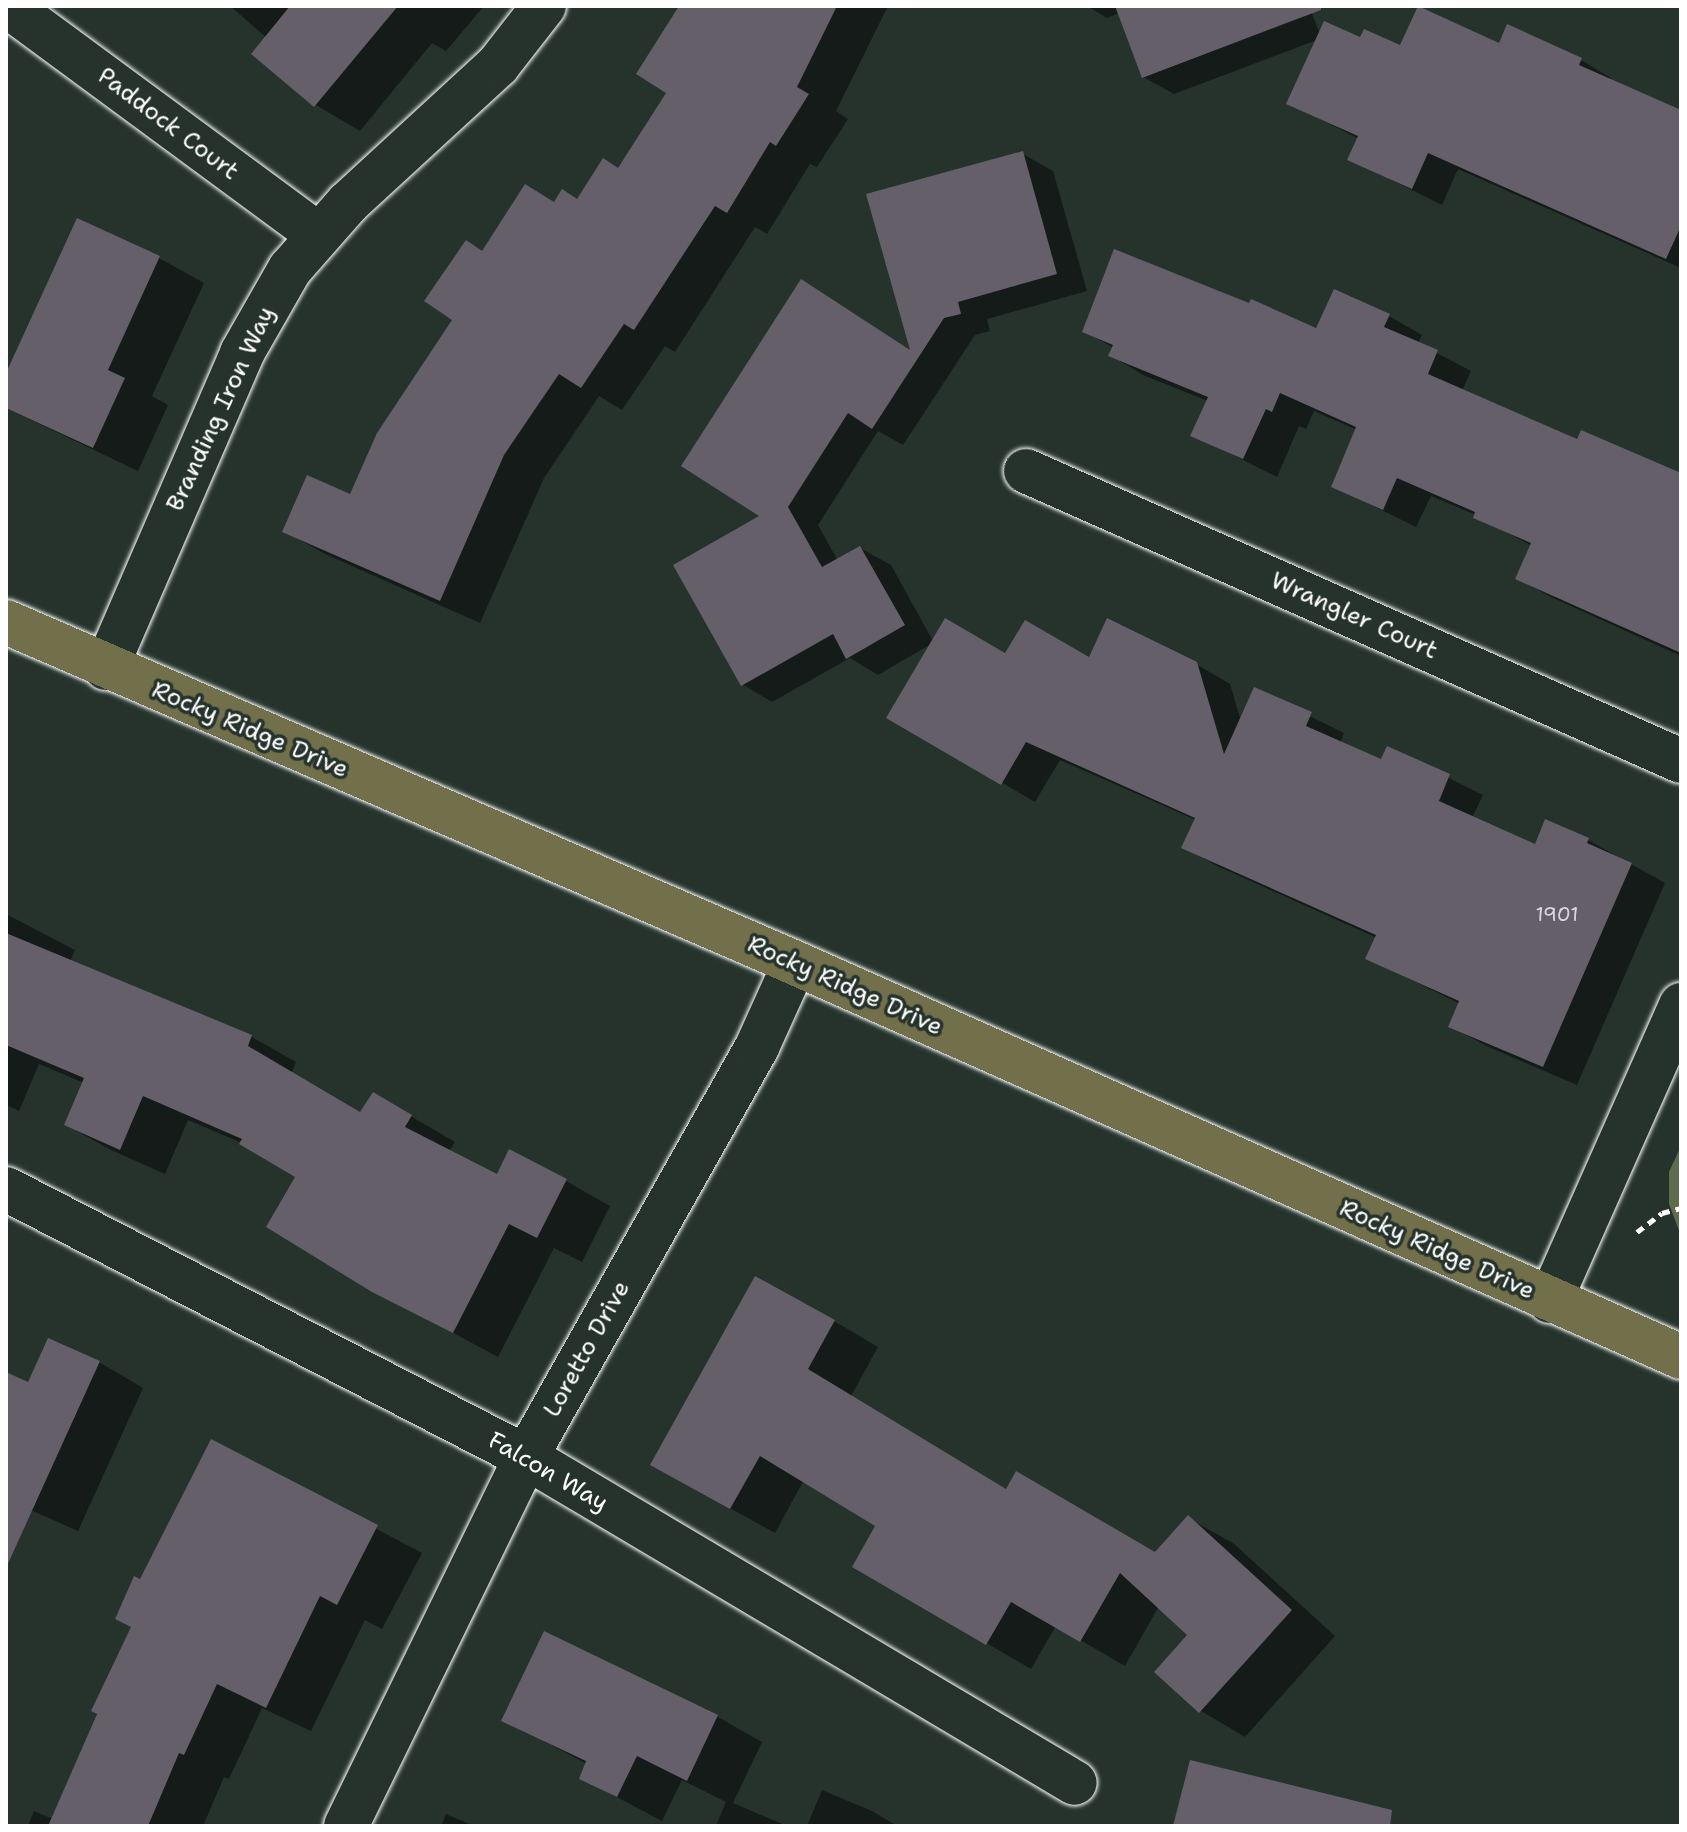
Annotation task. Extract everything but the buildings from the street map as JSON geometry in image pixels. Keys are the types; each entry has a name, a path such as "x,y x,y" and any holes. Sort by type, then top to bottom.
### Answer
{"main road":[{"name":"Rocky Ridge Drive","path":"6,622 106,668 795,963 1681,1357"}],"street":[{"name":"Branding Iron Way","path":"106,668 242,353 290,269 317,234 498,65 544,6"},
{"name":"Paddock Court","path":"19,14 317,234"},
{"name":"Wrangler Court","path":"1026,471 1681,761"},
{"name":"Loretto Drive","path":"346,1826 526,1457 757,1047 795,963"},
{"path":"1550,1301 1681,1005"},
{"name":"Falcon Way","path":"6,1189 526,1457 1075,1783"}],"green space":[{"path":"1681,1146 1681,1236 1669,1204 1669,1172"}]}
